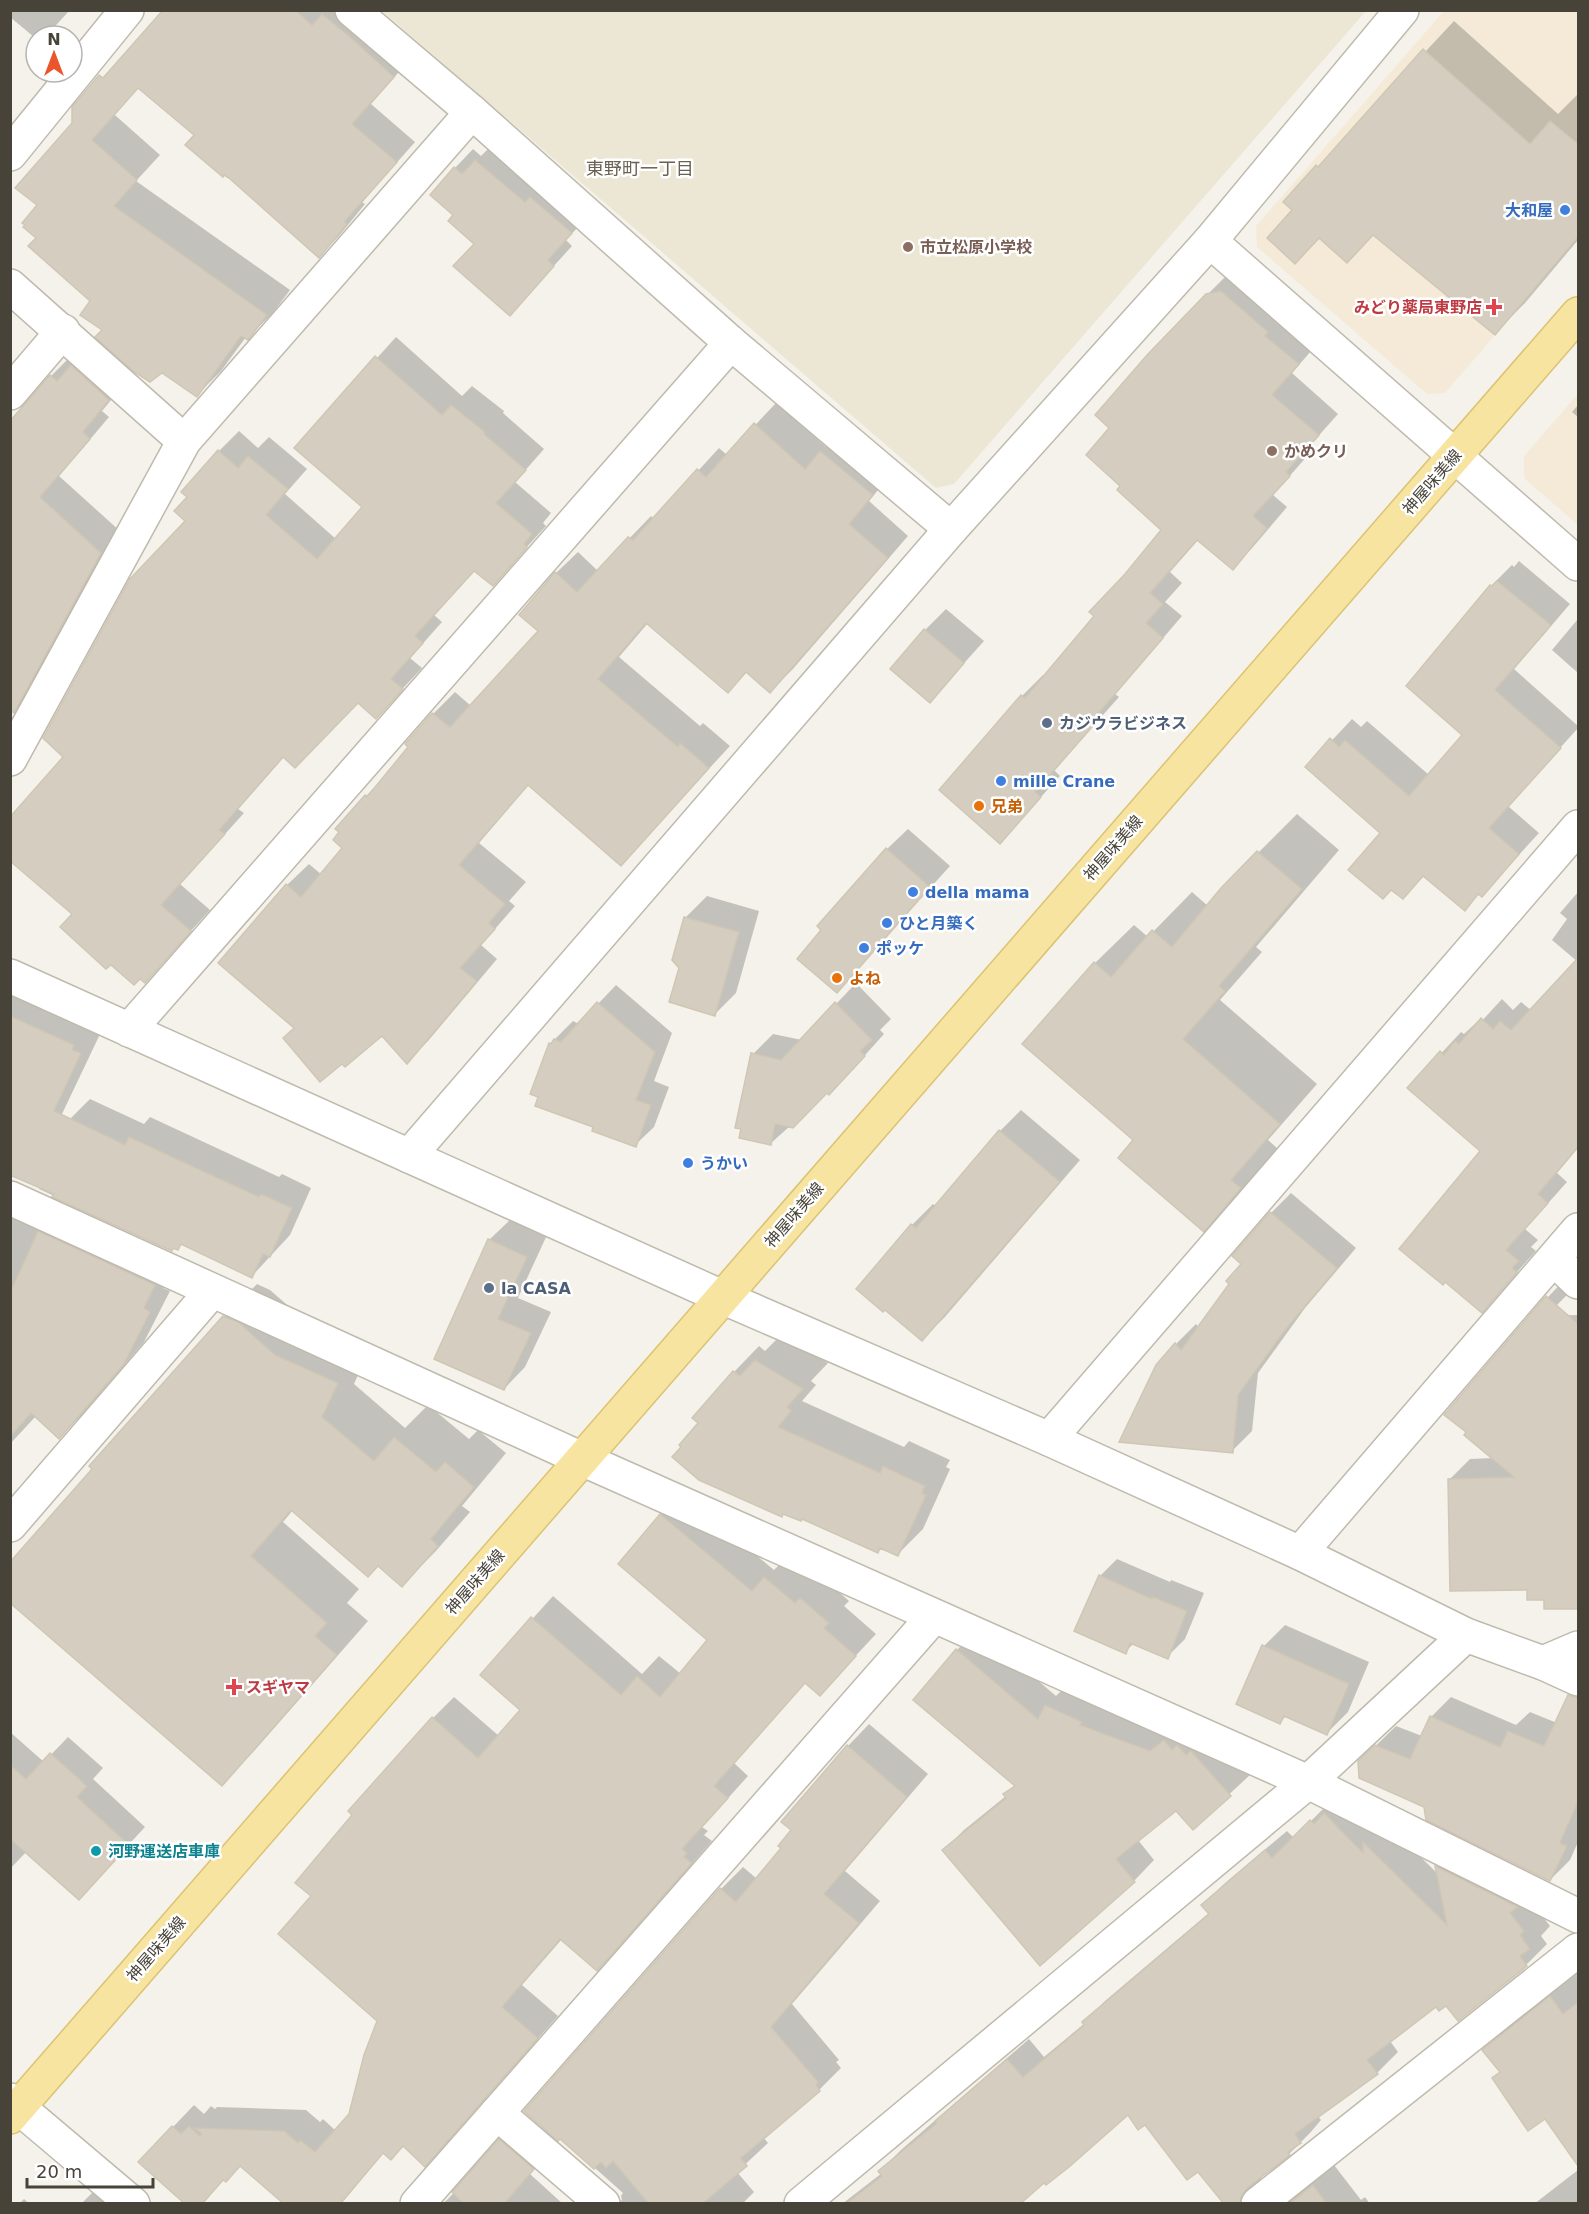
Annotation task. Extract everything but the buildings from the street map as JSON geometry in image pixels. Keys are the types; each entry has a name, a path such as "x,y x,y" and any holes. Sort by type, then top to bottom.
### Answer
{"main road":[{"name":"神屋味美線","path":"13,2108 582,1459 1578,314"}],"street":[{"path":"10,154 127,10"},
{"path":"352,10 471,112 731,343 951,529"},
{"path":"409,1156 951,529 1210,241 1402,10"},
{"path":"10,759 184,441 471,112"},
{"path":"1210,241 1578,564"},
{"path":"10,286 184,441"},
{"path":"10,393 63,331"},
{"path":"129,1030 731,343"},
{"path":"1049,1439 1578,827"},
{"path":"10,976 722,1297 1049,1439 1300,1553 1466,1635 1578,1679"},
{"path":"10,1198 582,1459 1308,1782 1578,1916"},
{"path":"1300,1553 1578,1230"},
{"path":"1554,1259 1578,1282"},
{"path":"10,1525 212,1291"},
{"path":"417,2204 934,1616"},
{"path":"801,2204 1308,1782 1466,1635"},
{"path":"1543,1664 1578,1648"},
{"path":"1258,2204 1578,1950"},
{"path":"13,2108 133,2204"},
{"path":"497,2113 603,2204"}],"shaded area":[{"name":"市立松原小学校","path":"382,11 1366,11 954,484 936,488"},
{"path":"1444,11 1578,11 1578,239 1445,393 1427,394 1257,247 1256,226"},
{"path":"1578,394 1578,525 1524,478 1524,456"}],"place":[{"name":"大和屋","path":"1565,210"},
{"name":"市立松原小学校","path":"908,247"},
{"name":"みどり薬局東野店","path":"1494,307"},
{"name":"かめクリ","path":"1272,451"},
{"name":"カジウラビジネス","path":"1047,723"},
{"name":"mille Crane","path":"1001,781"},
{"name":"兄弟","path":"979,806"},
{"name":"della mama","path":"913,892"},
{"name":"ひと月築く","path":"887,923"},
{"name":"ポッケ","path":"864,948"},
{"name":"よね","path":"837,978"},
{"name":"うかい","path":"688,1163"},
{"name":"la CASA","path":"489,1288"},
{"name":"スギヤマ","path":"234,1687"},
{"name":"河野運送店車庫","path":"96,1851"}],"district":[{"name":"東野町一丁目","path":"640,168"}]}
